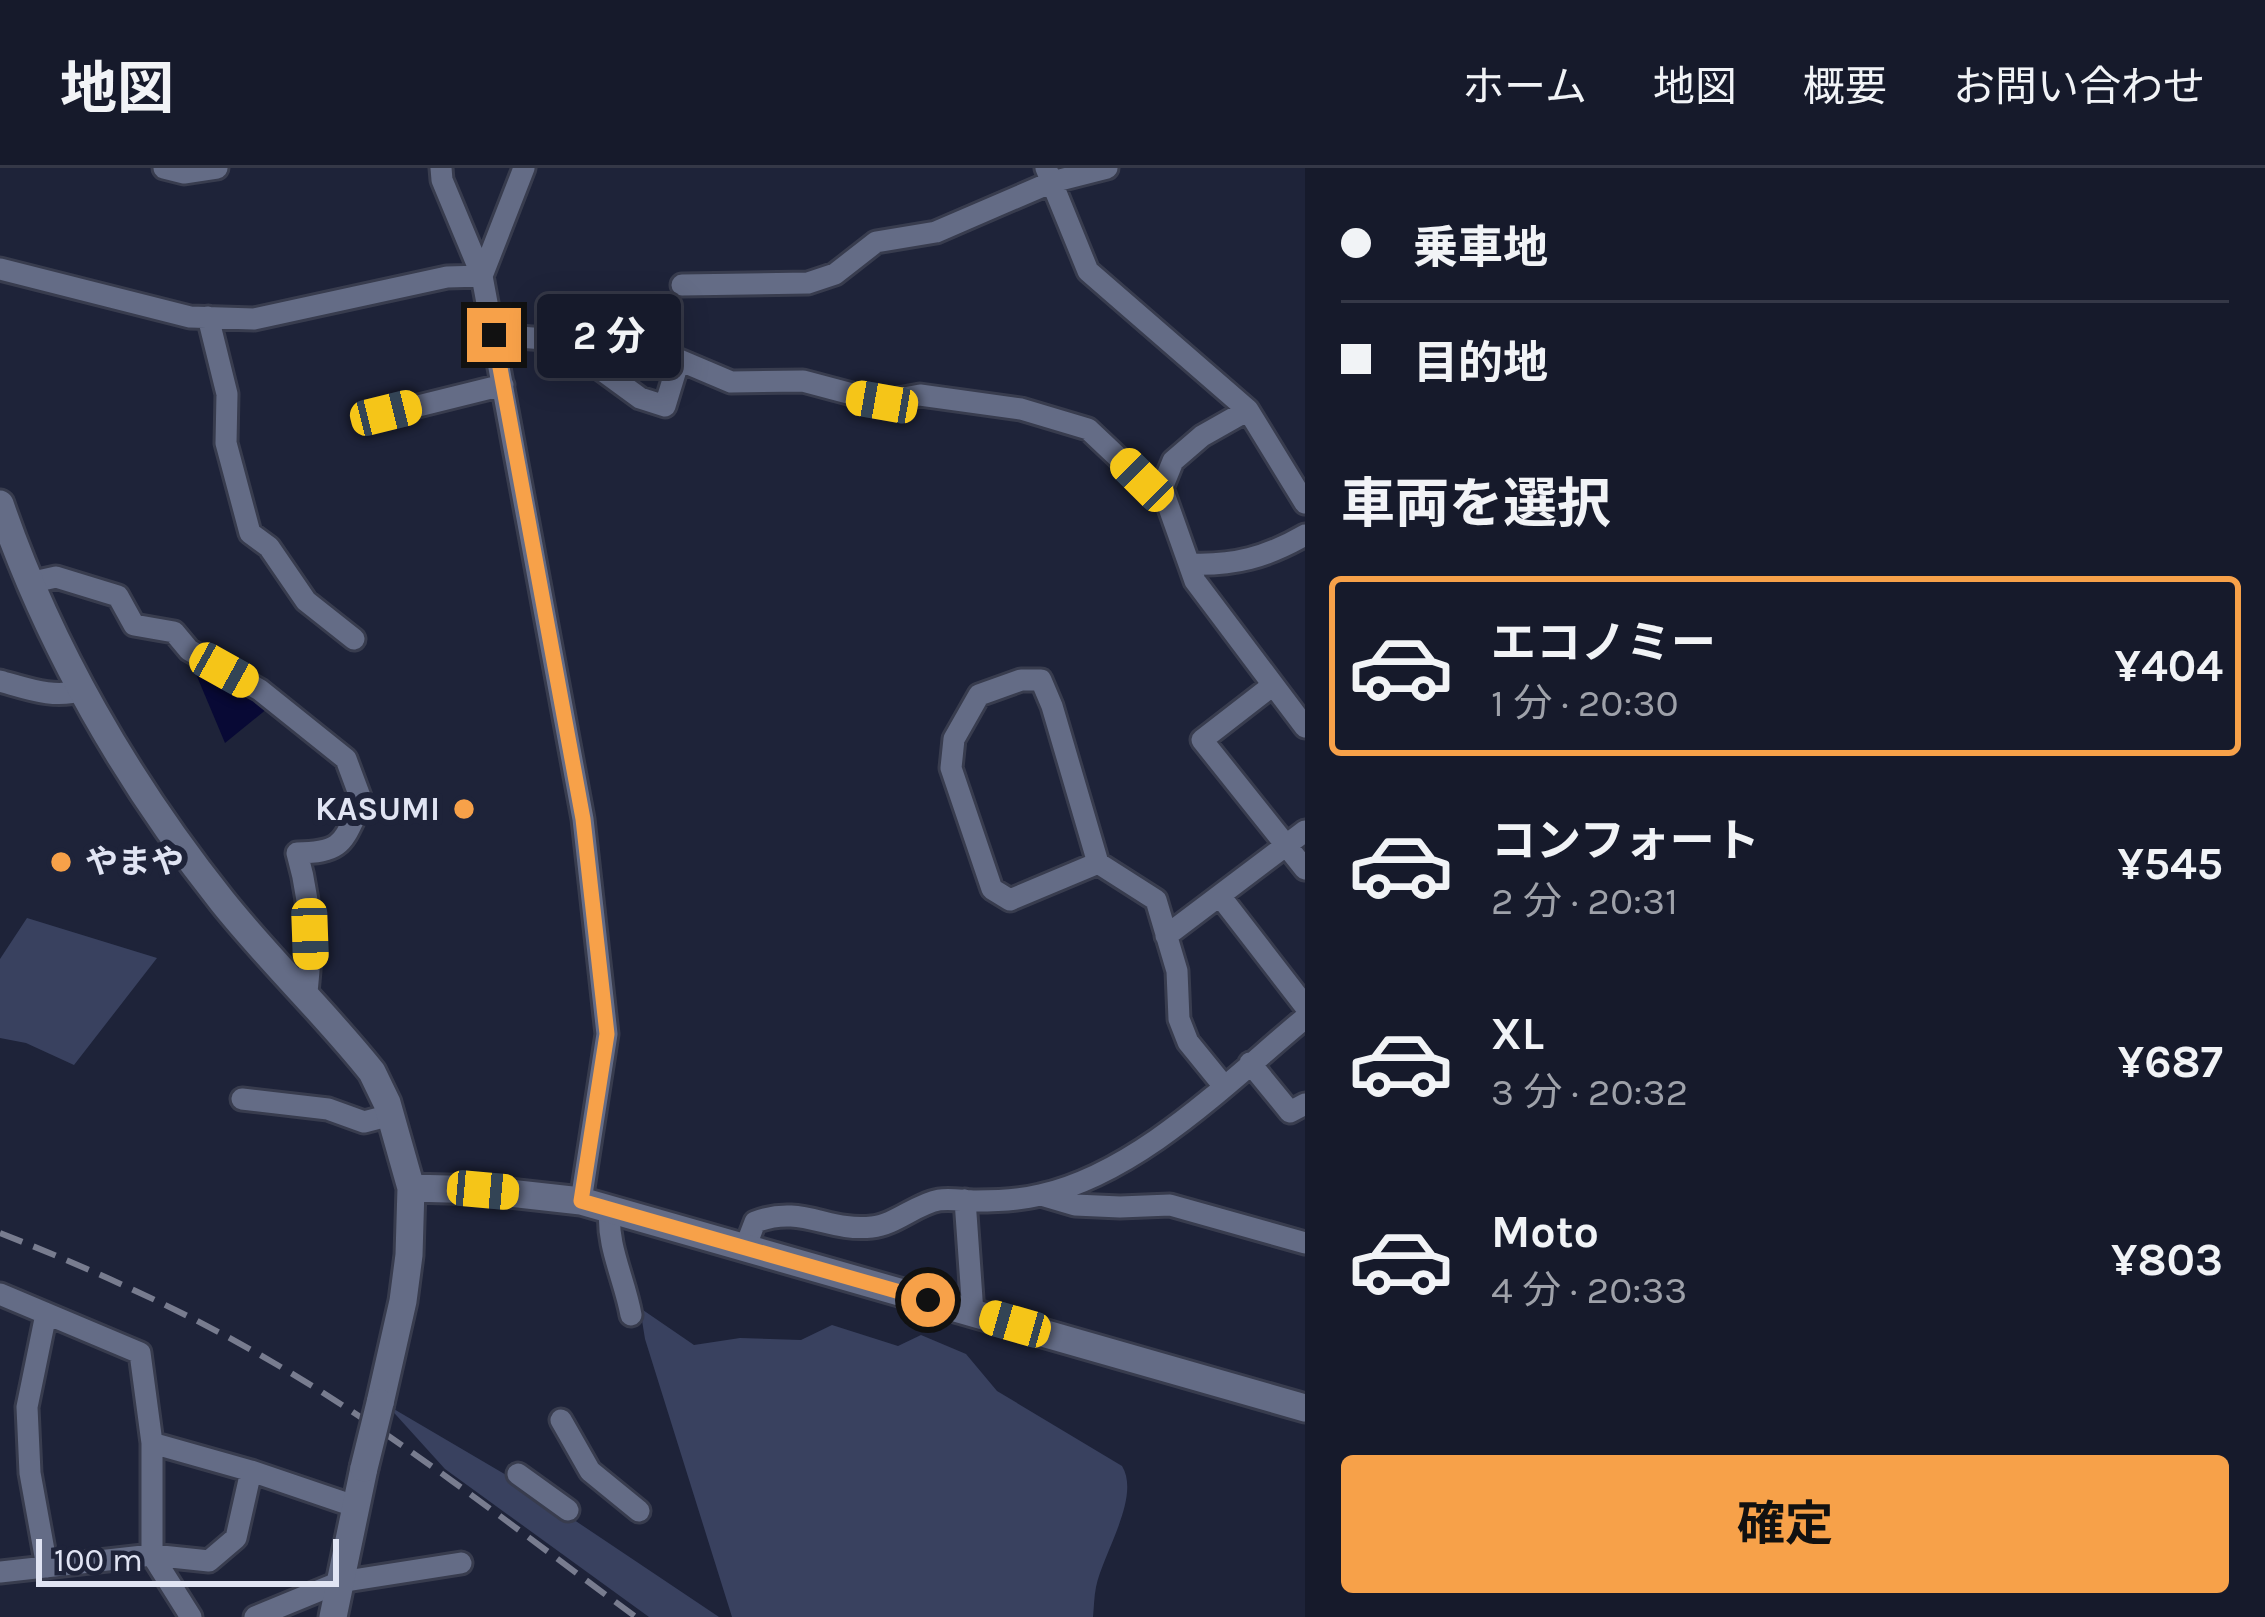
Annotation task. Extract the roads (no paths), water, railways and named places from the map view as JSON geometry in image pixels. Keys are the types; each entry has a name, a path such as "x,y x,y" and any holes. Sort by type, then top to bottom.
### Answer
{"street":[{"path":"164,168 184,173 217,168"},
{"path":"441,168 482,276 583,819 607,1034 581,1201"},
{"path":"482,276 524,168"},
{"path":"682,285 808,283 836,274 876,242 936,232 1049,175 1107,168"},
{"path":"1049,175 1088,271 1248,410 1305,502"},
{"path":"0,269 190,316 254,319 447,277 482,276"},
{"path":"208,317 226,394 226,443 250,533 269,547 306,601 354,639"},
{"path":"494,335 639,343 730,382 803,381 882,402 920,395 1021,409 1088,429 1142,480 1162,488"},
{"path":"561,340 640,398 665,406 679,360"},
{"path":"386,413 503,385"},
{"path":"1248,410 1202,436 1174,460 1162,488 1195,581 1305,727"},
{"path":"0,504 29,583 83,690 173,836 223,902 348,1041 372,1072 391,1115 411,1188 409,1255 333,1617"},
{"path":"1190,564 1223,566 1277,551 1305,535"},
{"path":"29,583 56,577 118,596 134,626 174,632 189,650 260,690 346,759 362,802 344,838 326,852 296,853 309,905 312,962 306,999"},
{"path":"1098,863 1010,899 992,889 951,768 954,739 979,695 1021,680 1041,680 1098,863 1156,900 1177,971 1179,1019 1187,1042 1223,1085"},
{"path":"0,681 64,696 83,690"},
{"path":"1274,685 1202,740 1305,869"},
{"path":"1166,937 1305,831"},
{"path":"1220,896 1305,1006"},
{"path":"746,1248 755,1222 776,1214 875,1228 941,1199 1040,1195 1098,1174 1156,1142 1305,1018"},
{"path":"1250,1063 1290,1112 1305,1104"},
{"path":"242,1099 328,1109 364,1122 391,1115"},
{"path":"411,1188 581,1201 1305,1408"},
{"path":"1040,1195 1075,1205 1170,1204 1305,1243"},
{"path":"964,1200 974,1313"},
{"path":"610,1210 610,1241 631,1315"},
{"path":"0,1294 140,1353 152,1443 152,1555 191,1617"},
{"path":"46,1314 27,1407 30,1473 46,1567"},
{"path":"561,1420 590,1471 639,1511"},
{"path":"152,1443 357,1507"},
{"path":"0,1572 152,1555 209,1561 236,1538 251,1471"},
{"path":"518,1474 568,1510"},
{"path":"255,1617 340,1582 461,1563"}],"railway":[{"path":"0,1233 140,1293 274,1363 413,1453 636,1617"}],"place":[{"name":"KASUMI","path":"464,809"},
{"name":"やまや","path":"61,862"}]}
